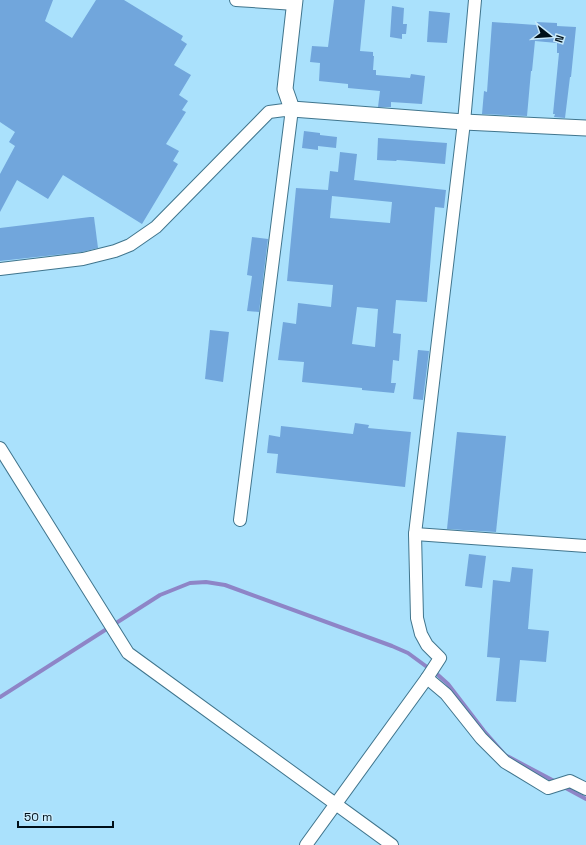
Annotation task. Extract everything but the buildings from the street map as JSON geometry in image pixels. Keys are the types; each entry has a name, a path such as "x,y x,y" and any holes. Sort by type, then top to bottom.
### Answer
{"street":[{"path":"236,0 295,2 285,89 292,109 240,520"},
{"path":"306,845 440,658 426,645 421,634 417,618 415,534 464,122 475,0"},
{"path":"0,269 94,257 130,245 156,227 269,112 292,109 464,122 586,128"},
{"path":"2,454 128,654 392,845"},
{"path":"415,534 586,546"},
{"path":"431,671 446,694 481,738 505,762 548,788 570,781 586,790"}],"waterway":[{"path":"0,697 160,595 190,583 206,582 225,585 408,653 448,684 484,731 505,755 556,782"},
{"path":"562,786 586,799"}]}
